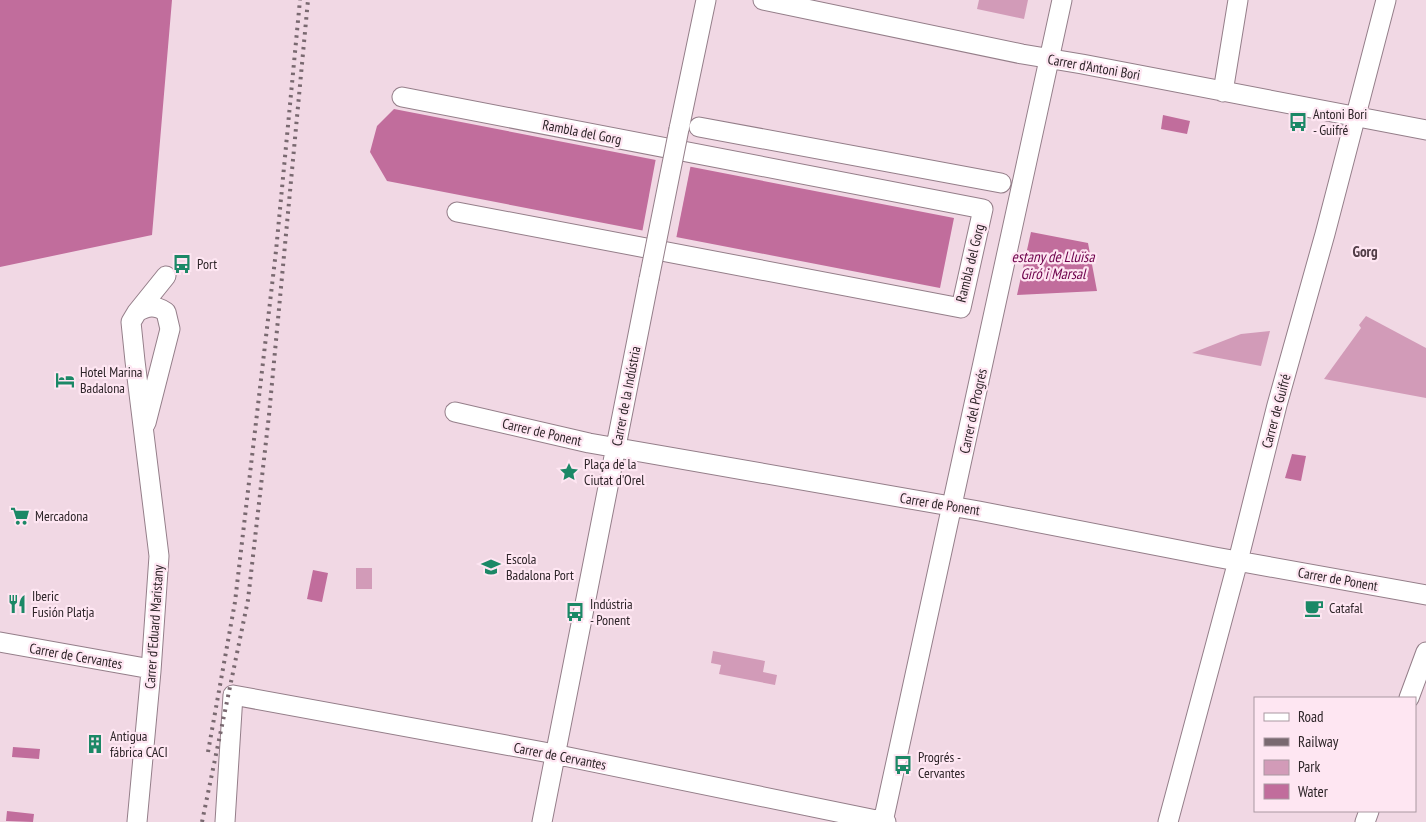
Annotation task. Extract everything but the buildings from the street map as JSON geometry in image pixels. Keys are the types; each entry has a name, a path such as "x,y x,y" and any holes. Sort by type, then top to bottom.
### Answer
{"street":[{"name":"Carrer de la Indústria","path":"542,822 706,0"},
{"name":"Carrer d'Antoni Bori","path":"763,0 1050,59 1426,130"},
{"name":"Carrer del Progrés","path":"884,822 1062,0"},
{"path":"1223,92 1238,0"},
{"name":"Carrer de Guifré","path":"1168,822 1238,561 1277,405 1325,234 1386,0"},
{"name":"Rambla del Gorg","path":"402,97 983,209 961,308 457,212"},
{"path":"699,127 1001,183"},
{"path":"166,276 166,312 170,329 168,339 150,347 140,343 133,334 131,322 136,312 166,276"},
{"path":"136,312 151,306 166,312"},
{"name":"Carrer d'Eduard Maristany","path":"133,334 159,556 137,822"},
{"name":"Carrer d'Eduard Maristany","path":"144,432 168,339"},
{"name":"Carrer de Ponent","path":"455,412 616,448 979,511 1426,595"},
{"name":"Carrer de Cervantes","path":"0,642 151,670"},
{"path":"1409,697 1426,652"},
{"name":"Carrer de Cervantes","path":"225,822 234,694 556,755 884,822"}],"green space":[{"path":"979,0 1028,0 1024,19 977,9"},
{"path":"1366,316 1426,348 1426,398 1324,379 1361,328 1359,325"},
{"path":"1270,331 1261,366 1192,353 1241,334"},
{"path":"356,568 372,568 372,589 356,589"},
{"path":"713,651 765,661 763,672 777,675 775,685 719,674 721,665 711,663"}],"water":[{"path":"0,0 172,0 152,235 0,267"},
{"path":"394,109 954,218 940,288 387,181 370,152 377,126"},
{"path":"1163,115 1190,121 1187,134 1161,129"},
{"name":"estany de Lluïsa Giró i Marsal","path":"1031,232 1088,243 1097,291 1017,295"},
{"path":"1292,454 1306,456 1301,481 1285,478"},
{"path":"313,570 328,573 322,602 307,599"},
{"path":"13,747 40,749 39,759 12,757"},
{"path":"7,811 34,814 33,822 6,821"}],"pier":[{"path":"656,158 691,164 676,239 642,233"}],"railway":[{"path":"208,752 235,602 276,251 300,0"},
{"path":"202,822 248,600 269,415 308,0"}],"place":[{"name":"Antoni Bori - Guifré","path":"1298,122"},
{"name":"Port","path":"182,264"},
{"name":"Hotel Marina Badalona","path":"65,380"},
{"name":"Plaça de la Ciutat d'Orel","path":"569,472"},
{"name":"Mercadona","path":"20,516"},
{"name":"Escola Badalona Port","path":"491,567"},
{"name":"Iberic Fusión Platja","path":"17,604"},
{"name":"Catafal","path":"1314,608"},
{"name":"Indústria - Ponent","path":"575,612"},
{"name":"Antigua fábrica CACI","path":"95,744"},
{"name":"Progrés - Cervantes","path":"903,765"}],"district":[{"name":"Gorg","path":"1365,252"}]}
